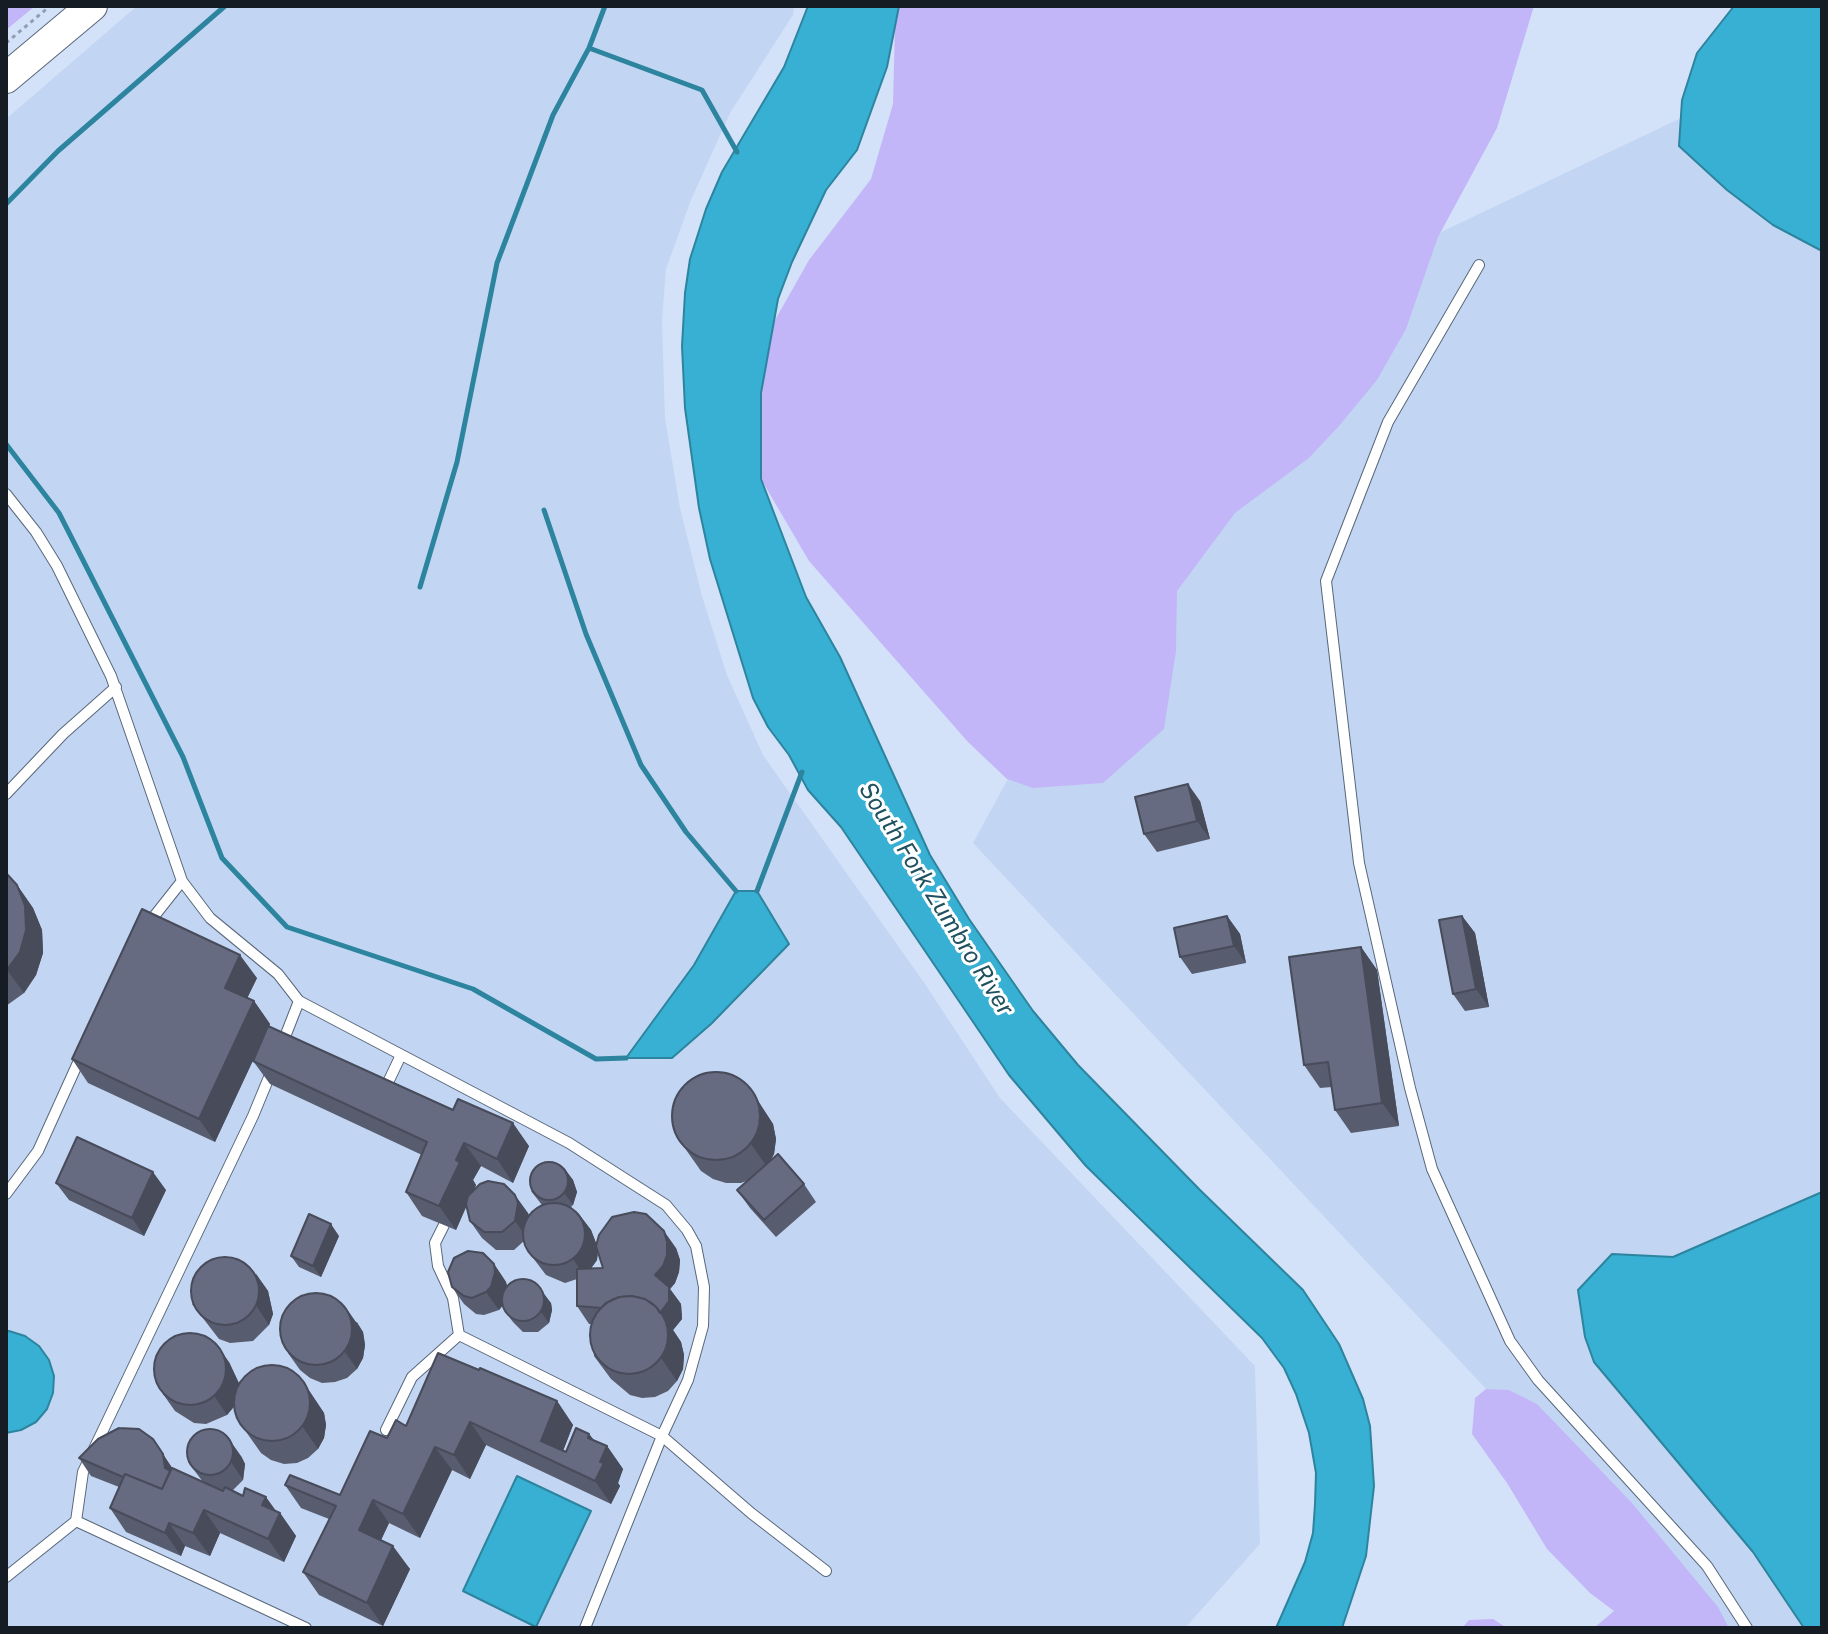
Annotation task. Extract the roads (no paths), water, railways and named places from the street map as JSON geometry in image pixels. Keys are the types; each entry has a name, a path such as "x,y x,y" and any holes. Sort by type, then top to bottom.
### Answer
{"main road":[{"path":"6,78 92,6"}],"lane":[{"path":"1479,265 1388,422 1326,581 1359,863 1410,1088 1432,1169 1510,1341 1538,1380 1707,1566 1747,1628"},
{"path":"6,494 36,532 57,566 116,687 182,881 210,918 278,974 299,1001 569,1143 666,1205 696,1246 704,1287 703,1326 688,1380 662,1436 585,1628"},
{"path":"6,794 63,734 116,687"},
{"path":"139,936 182,881"},
{"path":"8,1574 76,1521 83,1472 253,1116 299,1001"},
{"path":"6,1194 38,1151 87,1042"},
{"path":"383,1094 401,1055"},
{"path":"444,1225 435,1243 438,1266 453,1298 459,1335"},
{"path":"459,1335 662,1436 751,1513 826,1571"},
{"path":"386,1430 412,1377 459,1335"},
{"path":"76,1521 306,1628"}],"water":[{"name":"South Fork Zumbro River","path":"808,6 899,6 887,67 857,150 826,190 778,299 761,393 761,479 806,597 840,657 930,855 969,919 1033,1011 1078,1065 1303,1290 1339,1344 1363,1399 1370,1426 1374,1486 1366,1556 1342,1628 1276,1628 1305,1562 1313,1533 1316,1473 1309,1433 1284,1368 1262,1338 1086,1166 1009,1075 841,827 808,790 753,698 710,559 699,508 685,408 682,346 685,293 690,259 706,209 722,172 784,67"},
{"path":"1734,6 1822,6 1822,251 1773,225 1727,190 1679,146 1682,100 1697,53"},
{"path":"736,891 757,891 789,944 711,1024 672,1058 626,1058 694,965"},
{"path":"1822,1192 1822,1628 1804,1628 1753,1552 1594,1362 1585,1337 1578,1290 1612,1254 1673,1257"},
{"path":"6,1332 25,1336 39,1346 49,1360 54,1376 53,1393 47,1409 36,1422 6,1433"},
{"path":"517,1476 591,1511 536,1627 463,1591"}],"waterway":[{"path":"6,204 58,151 225,6"},
{"path":"420,587 457,462 497,263 553,115 589,48 605,6"},
{"path":"589,48 702,90 737,152"},
{"path":"6,444 59,513 183,757 222,858 287,927 473,989 596,1059 626,1058"},
{"path":"544,510 586,634 641,765 686,832 736,891"},
{"path":"757,891 802,772"}]}
